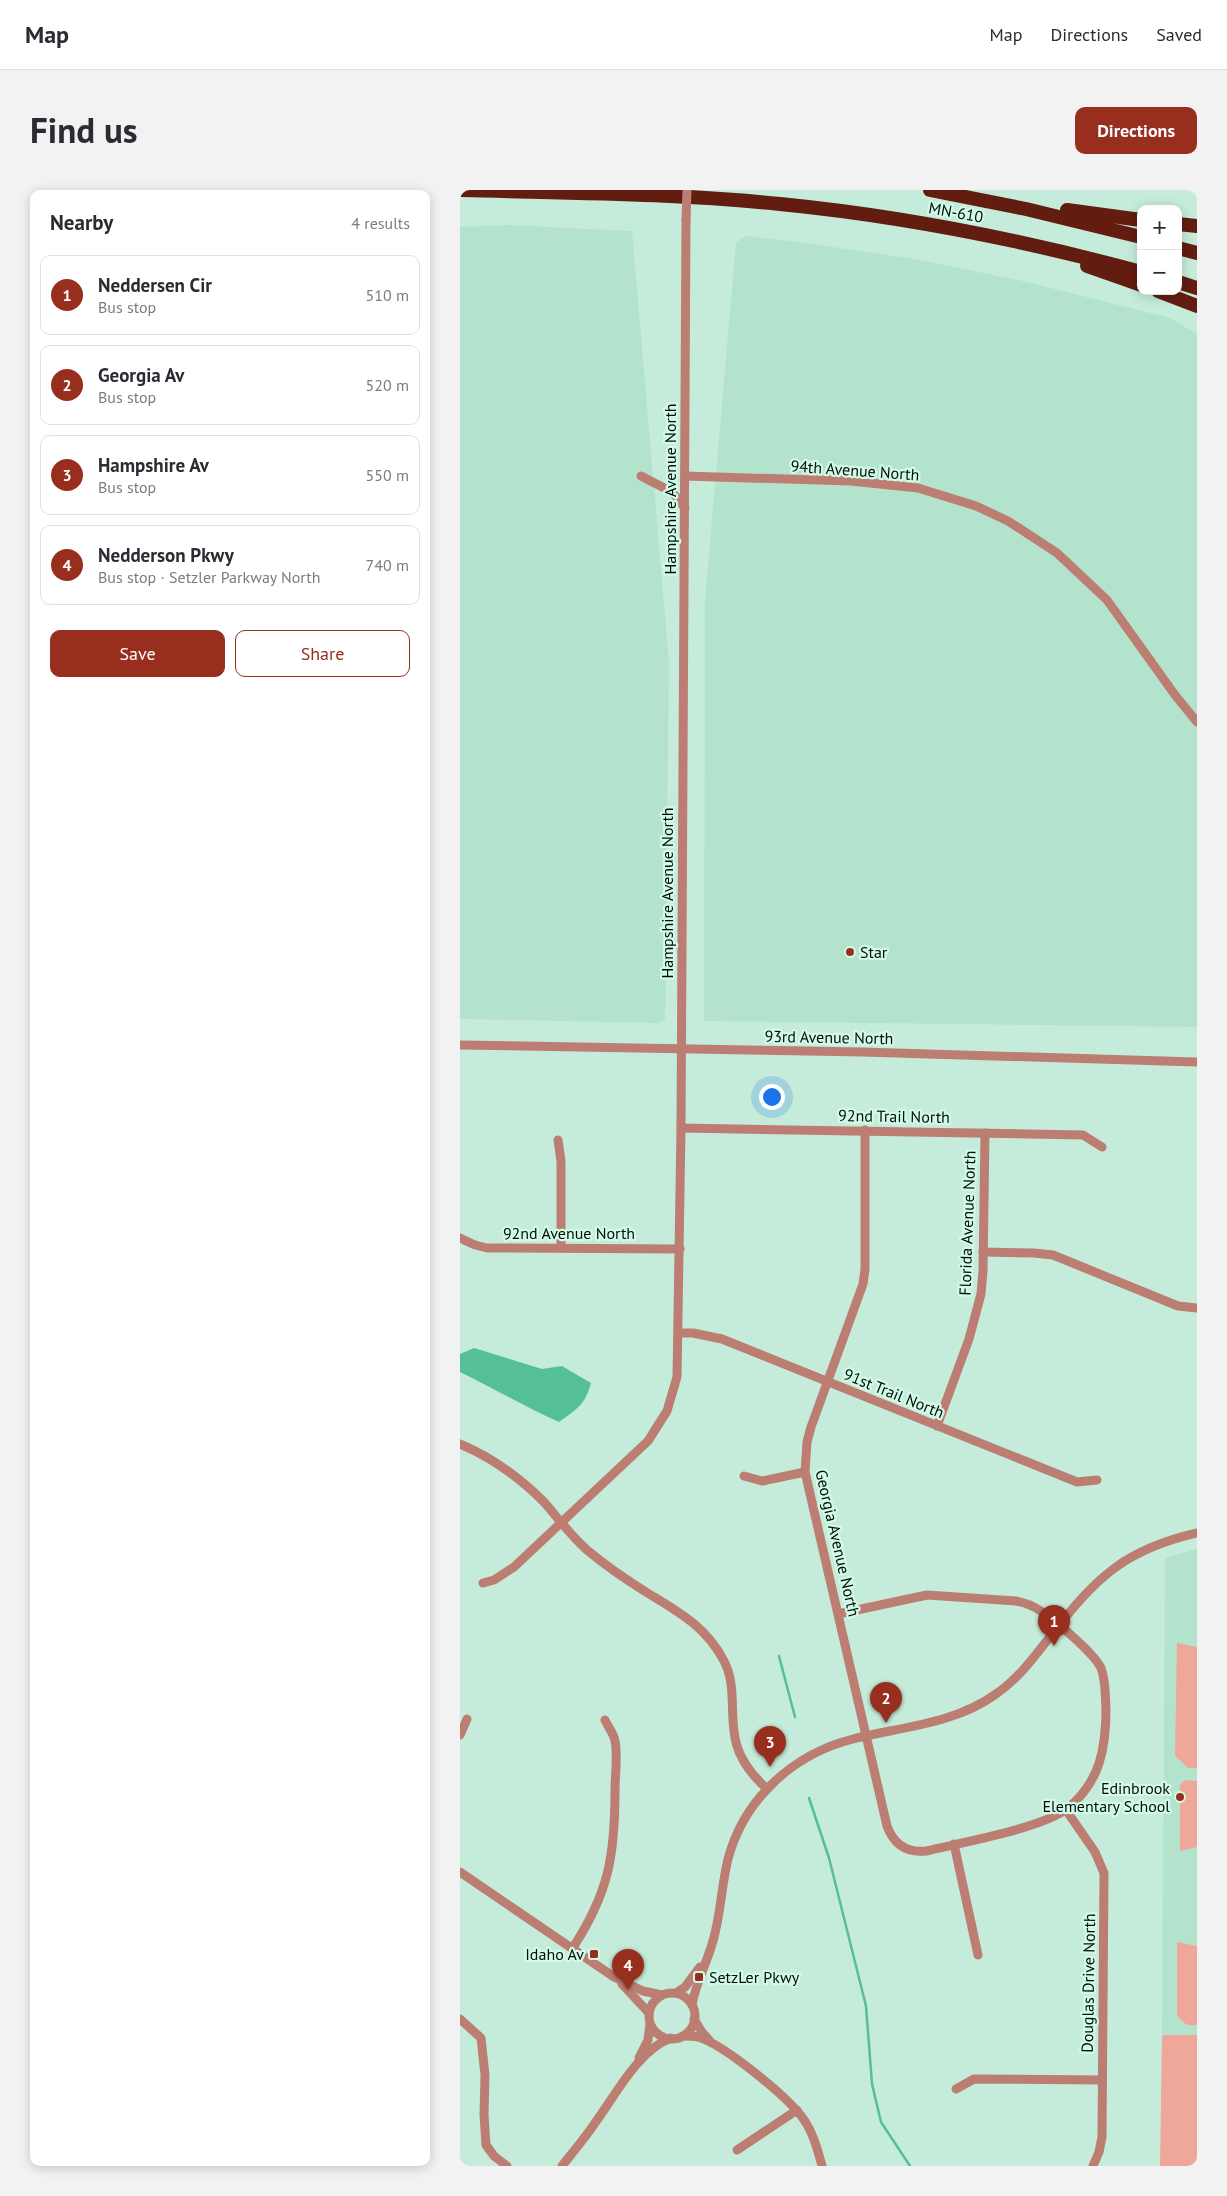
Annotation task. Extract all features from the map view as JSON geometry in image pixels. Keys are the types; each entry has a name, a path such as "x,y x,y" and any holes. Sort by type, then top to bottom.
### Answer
{"highway":[{"name":"MN-610","path":"462,190 669,196 778,204 882,216 1003,238 1137,271"},
{"name":"MN-610","path":"930,190 1026,209 1137,236"},
{"path":"936,190 984,195 1137,219"},
{"path":"460,194 547,192"},
{"path":"1182,224 1197,226"},
{"path":"1003,238 1137,284"},
{"path":"1182,249 1197,253"},
{"path":"1182,283 1197,288"},
{"path":"1168,295 1197,306"}],"street":[{"name":"Hampshire Avenue North","path":"483,1582 494,1580 514,1567 648,1441 666,1412 677,1377 680,1249 687,190"},
{"path":"642,476 672,492 685,508"},
{"name":"94th Avenue North","path":"685,476 852,482 918,488 976,506 1008,521 1057,553 1107,600 1175,695 1197,722"},
{"name":"93rd Avenue North","path":"460,1045 863,1052 1197,1062"},
{"name":"92nd Trail North","path":"681,1128 1083,1135 1102,1147"},
{"name":"Georgia Avenue North","path":"865,1130 865,1269 858,1298 807,1442 805,1472 891,1836 906,1849 916,1852 954,1844"},
{"name":"Florida Avenue North","path":"937,1426 977,1317 981,1294 985,1134"},
{"path":"558,1140 562,1161 561,1248"},
{"name":"92nd Avenue North","path":"460,1238 475,1246 487,1248 680,1249"},
{"path":"983,1252 1053,1255 1172,1304 1197,1308"},
{"name":"91st Trail North","path":"678,1333 693,1332 722,1339 1077,1482 1097,1480"},
{"path":"460,1444 500,1466 536,1495 586,1549 615,1572 675,1609 704,1631 724,1661 731,1678 734,1729 739,1752 748,1768 767,1789"},
{"path":"744,1476 762,1481 805,1472"},
{"path":"714,2045 702,2032 694,2019 692,2005 696,1986 715,1936 725,1874 734,1842 747,1815 767,1789 788,1770 815,1752 866,1736 942,1719 981,1704 1021,1673 1083,1595 1113,1568 1147,1549 1197,1533"},
{"path":"838,1614 910,1598 944,1595 1028,1604 1059,1626 1093,1656 1104,1678 1106,1733 1102,1758 1089,1785 1077,1800 1066,1810 1032,1824 954,1844 978,1955"},
{"path":"460,1735 467,1719"},
{"path":"572,1949 587,1927 599,1903 612,1853 615,1740 605,1720"},
{"name":"Douglas Drive North","path":"1066,1810 1095,1852 1104,1873 1101,2145 1093,2166"},
{"path":"460,1872 614,1977 643,1991 662,1995 676,1993 684,1987 705,1961"},
{"path":"614,1977 635,1996 660,2036 671,2038"},
{"path":"676,1993 686,1998 692,2005"},
{"path":"635,2068 648,2040 651,2006 662,1995"},
{"path":"460,2019 482,2038 485,2075 484,2115 486,2145 494,2156 507,2166"},
{"path":"683,2036 692,2025 694,2019"},
{"path":"562,2166 635,2068 654,2047 671,2038 683,2036 698,2037 714,2045 758,2076 797,2110 812,2135 822,2166"},
{"path":"956,2089 974,2079 1102,2080"},
{"path":"737,2150 797,2110"}],"shaded area":[{"path":"508,225 632,231 669,663 665,1019 660,1023 460,1019 460,227"},
{"path":"745,236 914,259 1023,281 1170,318 1197,334 1197,1027 704,1021 705,600 736,243"},
{"path":"474,1348 542,1369 562,1366 591,1383 589,1390 580,1406 559,1422 460,1372 460,1354"},
{"name":"Edinbrook Elementary School","path":"1197,1549 1197,2035 1162,2035 1165,1558"},
{"path":"1177,1643 1197,1647 1197,1768 1188,1768 1175,1756"},
{"path":"1185,1780 1197,1781 1197,1847 1180,1851 1180,1785"},
{"path":"1177,1942 1197,1946 1197,2025 1187,2025 1177,2016"},
{"path":"1162,2035 1197,2035 1197,2166 1160,2166"}],"waterway":[{"path":"779,1656 795,1717"},
{"path":"809,1798 829,1858 866,2006 872,2084 881,2122 910,2166"}],"place":[{"name":"Star","path":"850,952"},
{"name":"Neddersen Cir","path":"1054,1646"},
{"name":"Georgia Av","path":"886,1723"},
{"name":"Hampshire Av","path":"770,1767"},
{"name":"Edinbrook Elementary School","path":"1180,1797"},
{"name":"Idaho Av","path":"594,1954"},
{"name":"SetzLer Pkwy","path":"699,1977"},
{"name":"Nedderson Pkwy","path":"628,1990"}]}
